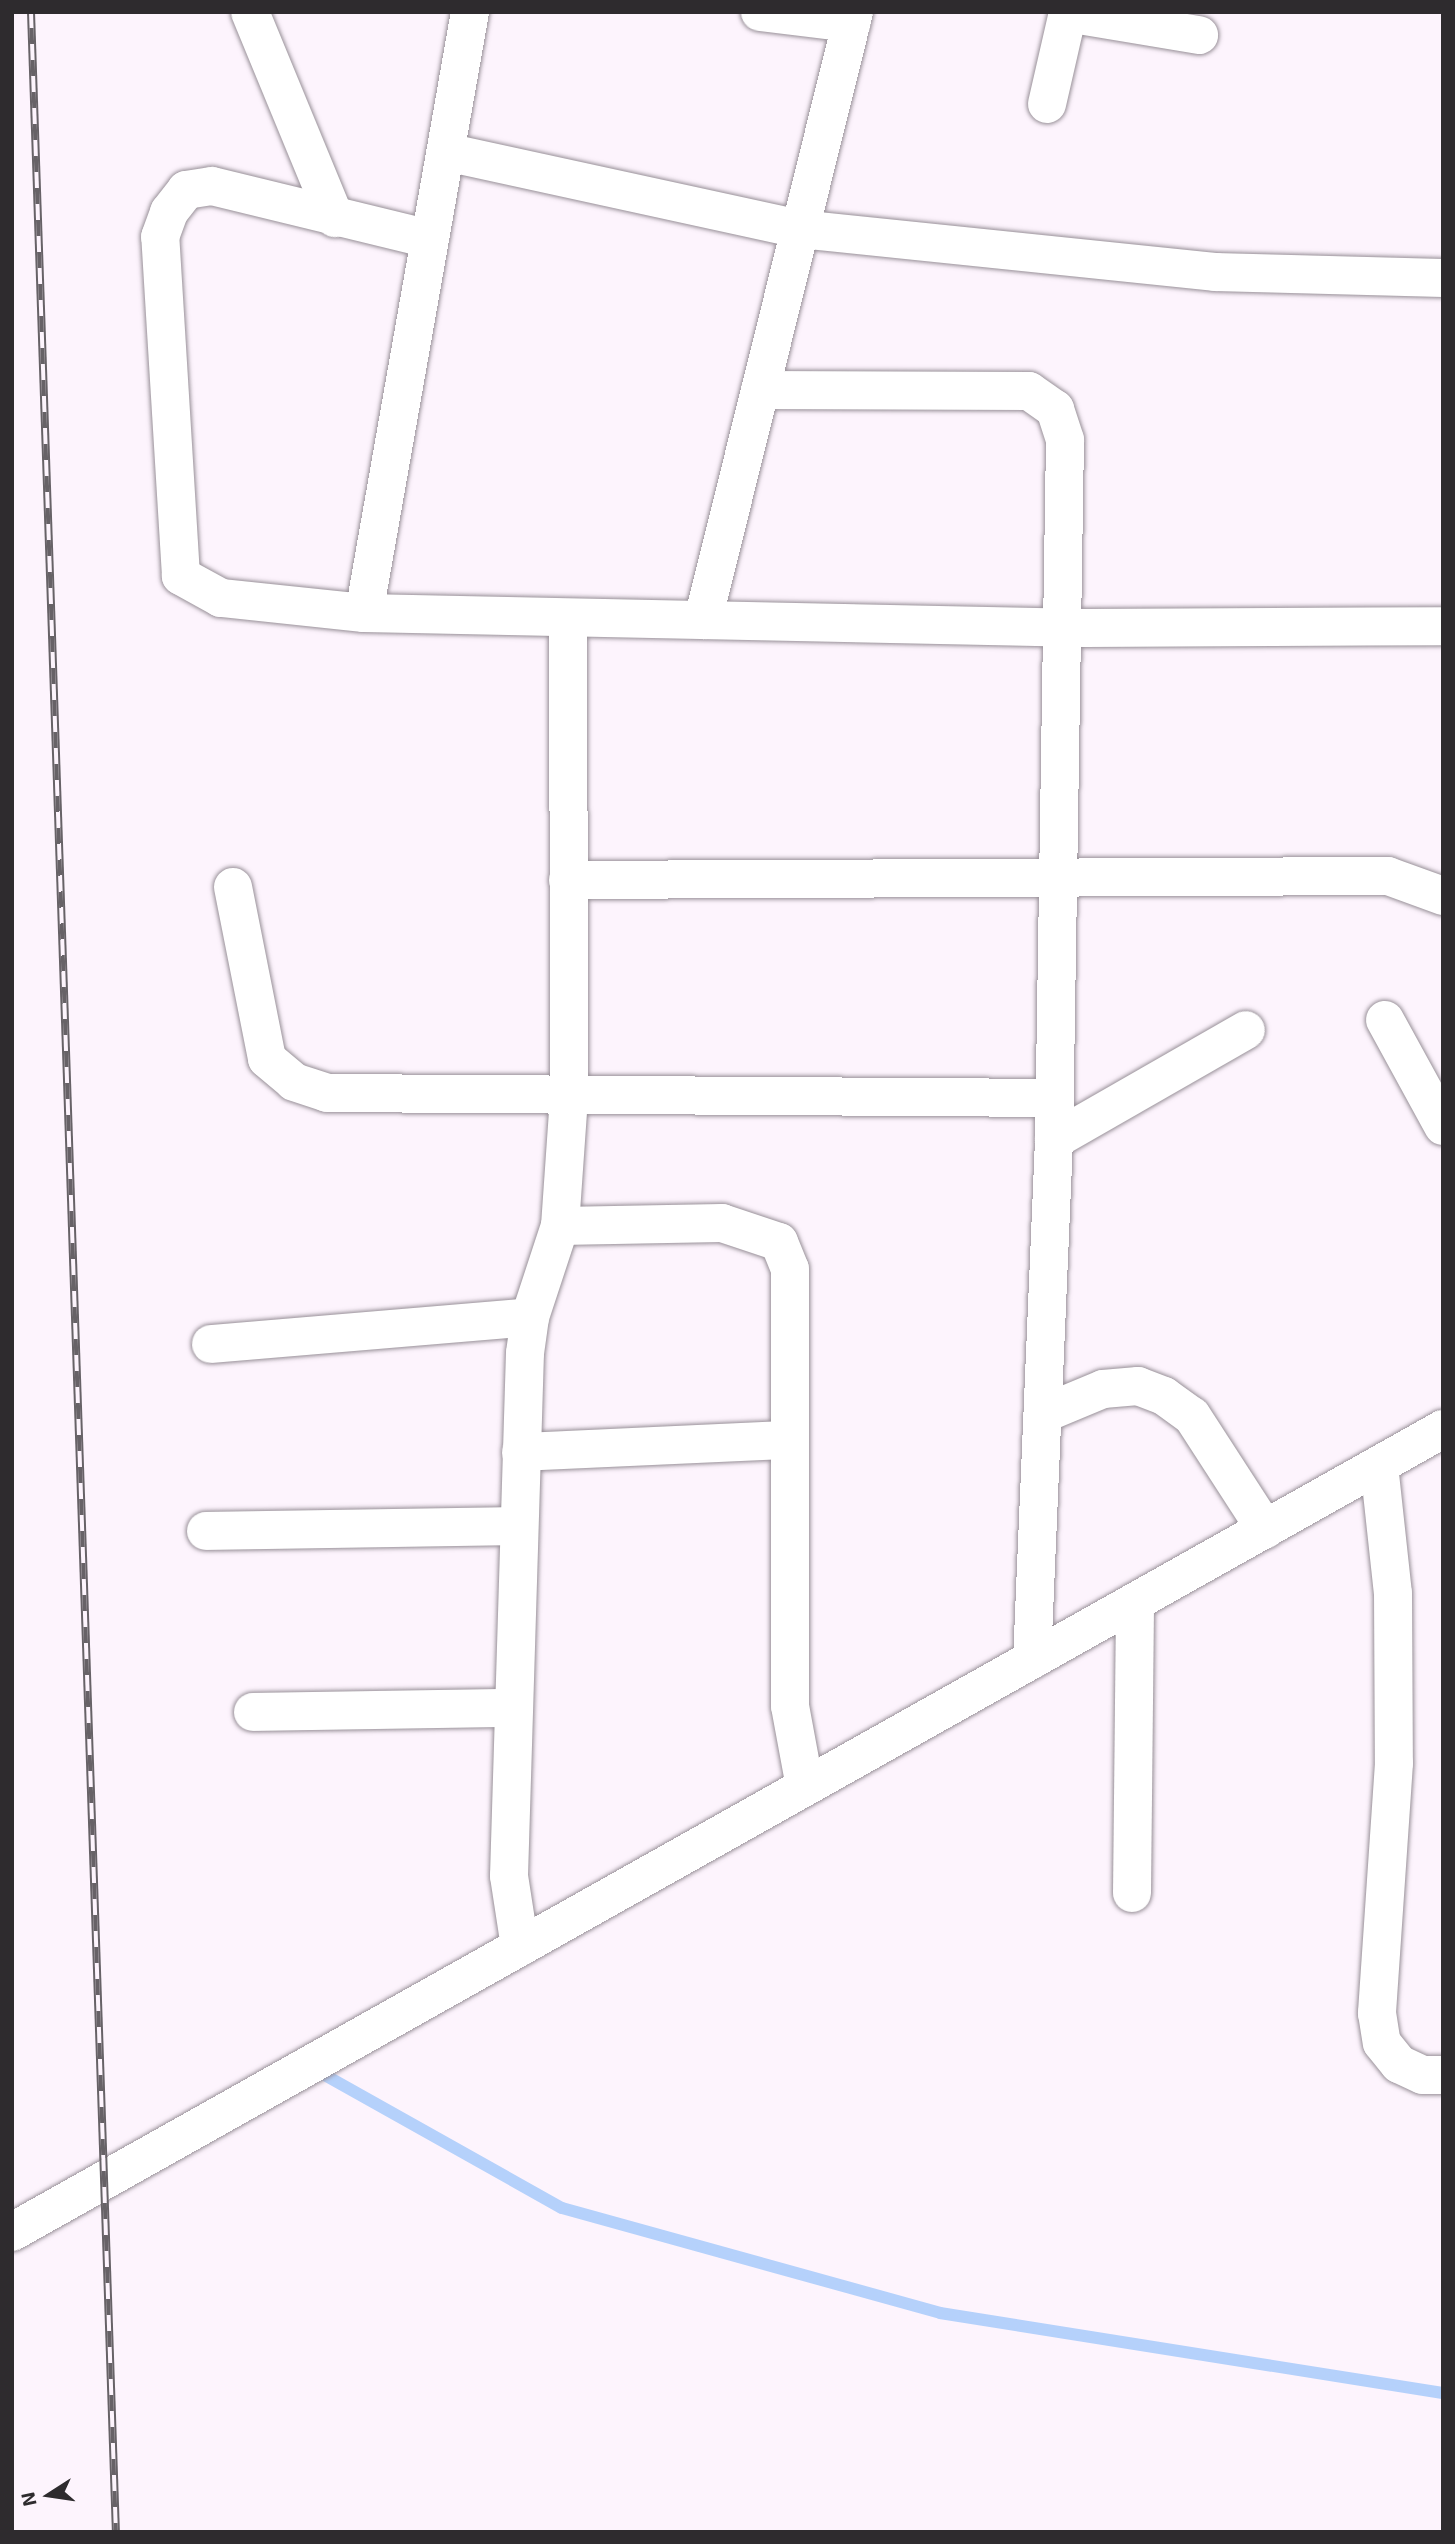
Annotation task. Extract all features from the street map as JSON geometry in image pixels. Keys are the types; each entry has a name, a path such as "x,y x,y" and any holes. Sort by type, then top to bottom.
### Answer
{"street":[{"path":"250,12 335,218"},
{"path":"364,613 470,12"},
{"path":"703,620 852,18 760,12"},
{"path":"1047,104 1068,13 1199,35"},
{"path":"446,152 800,229 1215,272 1443,278"},
{"path":"430,239 212,186 186,190 169,212 160,237 176,555 181,576 221,598 364,613 1062,628 1443,626"},
{"path":"760,390 1029,391 1055,409 1065,440 1061,877 1054,1140 1032,1660"},
{"path":"520,1947 509,1876 520,1452 530,1317 560,1226 569,1096 568,618"},
{"path":"568,880 1388,876 1443,896"},
{"path":"233,887 267,1059 294,1082 327,1093 1055,1098"},
{"path":"1385,1020 1443,1126"},
{"path":"1054,1140 1247,1030"},
{"path":"560,1226 722,1223 779,1242 790,1269 790,1706 805,1787"},
{"path":"211,1345 530,1317"},
{"path":"1043,1414 1103,1389 1138,1387 1164,1395 1192,1416 1265,1529"},
{"path":"12,2232 1443,1429"},
{"path":"520,1452 788,1440"},
{"path":"1380,1465 1394,1593 1394,1763 1377,2013 1382,2043 1399,2064 1423,2075 1443,2075"},
{"path":"206,1531 517,1526"},
{"path":"1132,1893 1135,1602"},
{"path":"253,1712 513,1708"}],"waterway":[{"path":"314,2069 562,2208 940,2313 1443,2393"}],"railway":[{"path":"31,12 116,2532"}]}
